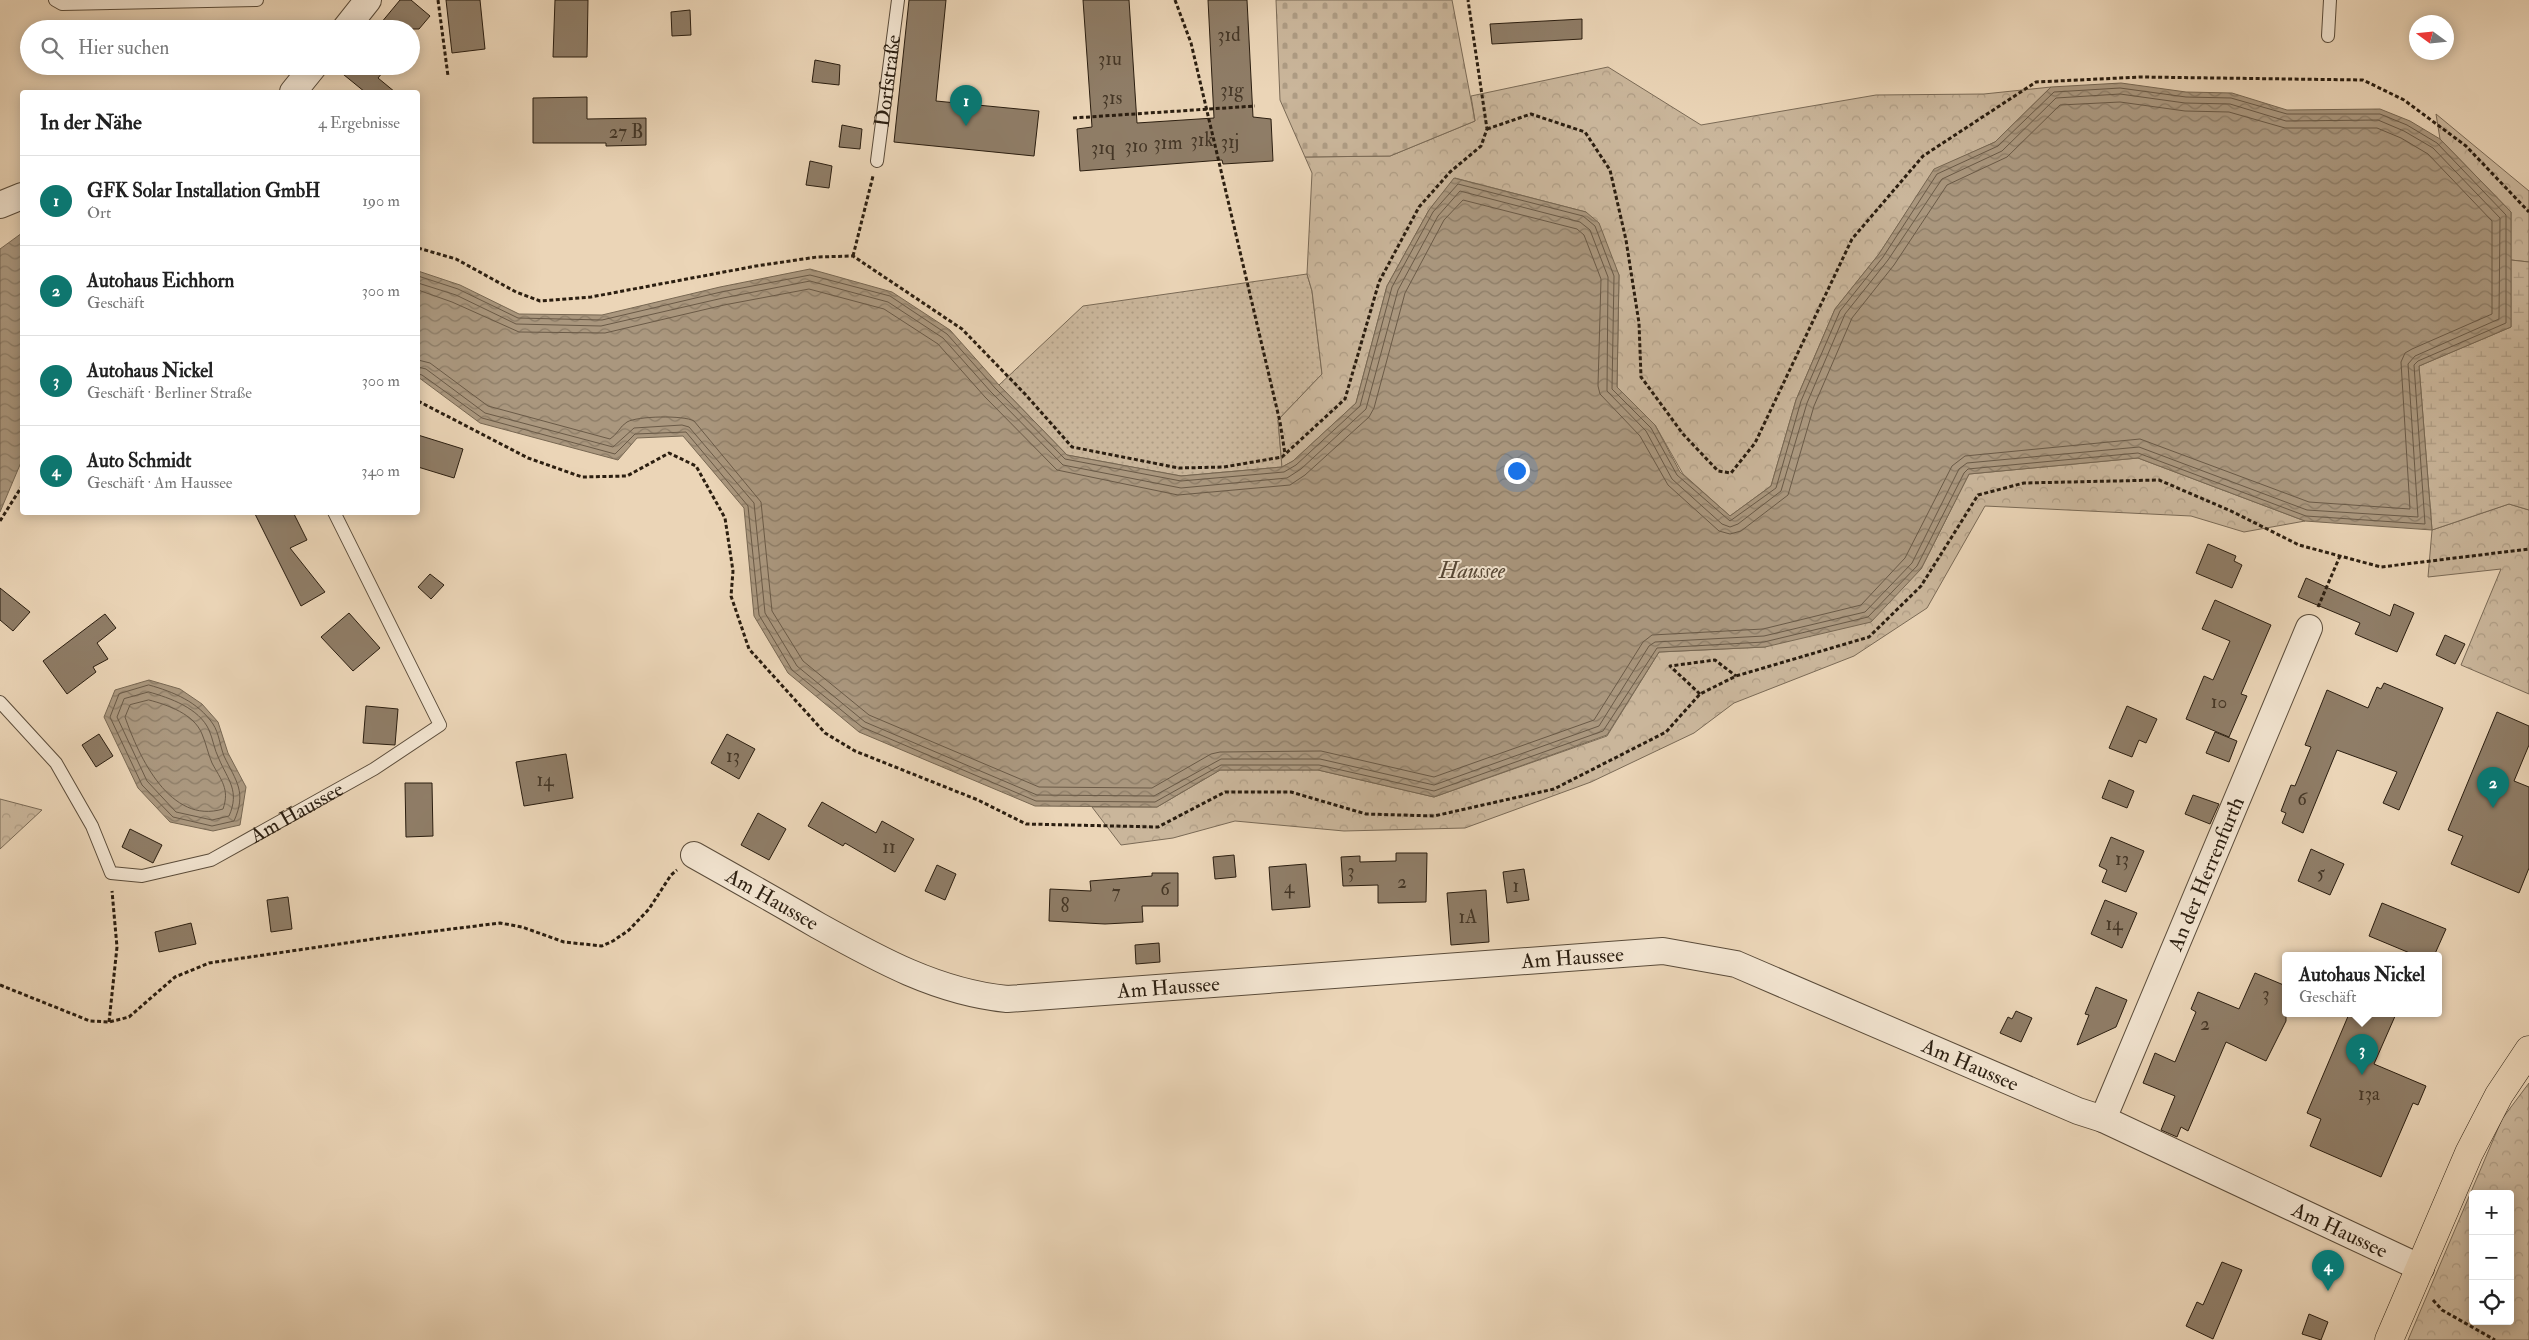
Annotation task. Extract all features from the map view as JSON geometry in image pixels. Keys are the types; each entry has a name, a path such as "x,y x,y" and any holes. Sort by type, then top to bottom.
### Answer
{"main road":[{"path":"2390,1340 2469,1153 2499,1095 2529,1050"}],"street":[{"path":"351,20 364,1"},
{"path":"295,90 307,75"},
{"path":"0,205 20,197"},
{"name":"An der Herrenfurth","path":"2103,1119 2309,628"},
{"name":"Am Haussee","path":"694,855 893,966 954,990 987,997 1017,998 1663,951 1736,964 2078,1111 2103,1119 2421,1268"}],"lane":[{"path":"55,0 62,4 257,0"},
{"name":"Dorfstraße","path":"877,161 898,0"},
{"path":"2328,36 2330,0"},
{"name":"Am Haussee","path":"111,873 142,876 211,860 374,769 440,726 335,515"},
{"path":"0,702 56,763 92,826 111,873"}],"path":[{"path":"438,0 448,76"},
{"path":"1175,0 1191,43 1280,422 1285,454"},
{"path":"420,249 456,259 516,292 540,301 591,297 756,266 817,257 853,256 962,329 1025,394 1072,447 1179,468 1224,467 1282,457 1345,399 1379,282 1419,207 1450,172 1481,146 1487,129 1468,0"},
{"path":"1487,129 1531,114 1586,132 1610,170 1626,240 1639,323 1642,377 1683,434 1718,471 1731,473 1755,443 1852,239 1923,156 2036,82 2141,77 2363,80 2404,100 2466,146 2529,212"},
{"path":"1073,118 1255,106"},
{"path":"853,256 877,161"},
{"path":"420,402 528,458 582,477 627,476 669,453 696,466 725,518 733,571 731,596 749,649 818,726 825,733 855,751 978,800 1026,824 1158,826 1225,792 1291,792 1366,814 1434,816 1554,789 1666,732 1700,694 1736,676 1869,637 1922,586 1978,495 2024,483 2159,480 2231,510 2299,545 2381,567 2529,549"},
{"path":"0,521 20,489"},
{"path":"2309,628 2340,556"},
{"path":"1700,694 1670,666 1715,660 1736,676"},
{"path":"0,985 90,1021 109,1022 129,1017 175,977 209,963 386,937 500,924 522,927 564,942 602,946 629,930 649,910 671,875 694,855"},
{"path":"109,1022 116,947 111,873"},
{"path":"2421,1268 2431,1298 2442,1310 2495,1340"}],"green space":[{"path":"1276,0 1452,0 1475,121 1390,156 1305,157 1280,100"},
{"path":"1608,67 1701,125 1876,95 1984,94 2051,87 1995,142 1934,170 1879,254 1835,309 1796,400 1771,486 1730,516 1683,474 1655,425 1617,387 1619,275 1586,212 1455,178 1429,210 1387,286 1356,403 1293,461 1282,467 1278,420 1322,374 1312,291 1307,274 1312,173 1305,157 1390,156 1475,121 1471,96"},
{"path":"2436,114 2529,191 2529,262 2511,260 2511,212 2440,139"},
{"path":"2511,260 2529,262 2529,510 2509,504 2432,530 2419,366 2511,327"},
{"path":"1307,274 1312,291 1322,374 1278,420 1282,467 1181,476 1067,455 999,385 1083,306"},
{"path":"2138,458 2305,521 2244,532 2191,516 1985,506 1927,608 1854,656 1734,703 1694,733 1591,782 1465,828 1344,831 1235,821 1173,838 1121,845 1092,807 1157,807 1220,770 1318,770 1434,797 1607,736 1659,652 1765,647 1921,569 1969,474"},
{"path":"2509,504 2529,510 2529,694 2461,665 2501,569 2428,577 2432,530"},
{"path":"0,799 42,810 0,849"},
{"path":"2529,1083 2529,1340 2408,1340 2469,1197 2469,1325 2514,1325 2514,1190 2472,1190 2502,1119"}],"water":[{"name":"Haussee","path":"2121,83 2186,92 2232,93 2287,110 2380,109 2410,121 2440,139 2511,212 2511,327 2419,366 2432,530 2305,521 2138,458 1969,474 1921,569 1871,622 1765,647 1659,652 1607,735 1434,797 1318,770 1220,770 1157,807 1035,806 859,732 788,673 754,616 744,508 683,436 637,438 618,460 480,423 420,378 420,272 460,285 519,314 602,315 720,287 810,269 892,292 950,330 999,385 1067,455 1181,476 1282,467 1293,461 1356,403 1387,286 1429,210 1454,178 1586,212 1599,223 1619,275 1617,387 1655,425 1680,472 1730,516 1771,486 1796,400 1835,309 1879,254 1934,169 1995,142 2051,87"},
{"path":"20,234 20,465 0,512 0,249"},
{"path":"149,680 180,689 202,704 218,722 228,753 246,787 240,825 213,831 170,822 138,788 104,717 115,690"}],"building":[{"path":"400,0 411,0 430,16 420,28 420,20 383,20"},
{"path":"446,0 480,0 485,49 452,53"},
{"path":"555,0 588,0 587,57 553,57"},
{"path":"909,0 946,0 936,101 1039,111 1034,156 894,142"},
{"path":"1083,0 1129,0 1137,123 1214,118 1208,0 1247,0 1253,117 1271,119 1273,161 1223,164 1222,160 1080,171 1077,129 1092,127"},
{"path":"690,10 691,35 672,36 671,12"},
{"path":"1582,19 1582,39 1492,44 1490,24"},
{"path":"815,60 840,65 839,85 812,82"},
{"path":"344,75 380,75 378,78 393,90 363,90"},
{"path":"587,97 587,119 646,118 646,145 606,146 606,143 533,143 533,98"},
{"path":"842,125 862,129 860,149 839,147"},
{"path":"810,161 832,166 829,188 806,185"},
{"path":"420,436 463,449 454,478 420,468"},
{"path":"256,515 294,515 307,540 290,548 325,592 301,606"},
{"path":"2208,544 2236,556 2234,561 2242,565 2232,588 2196,573"},
{"path":"430,574 444,585 431,599 418,587"},
{"path":"2306,578 2390,616 2394,604 2414,613 2397,652 2355,634 2360,623 2298,597"},
{"path":"0,588 30,612 13,631 0,620"},
{"path":"2215,600 2271,625 2241,694 2247,696 2229,737 2186,719 2204,676 2213,680 2230,641 2202,629"},
{"path":"349,613 380,648 353,671 321,637"},
{"path":"105,614 116,628 97,643 108,659 93,667 96,672 67,694 43,661"},
{"path":"2445,635 2465,644 2455,664 2436,655"},
{"path":"2384,683 2443,708 2399,810 2383,803 2397,772 2337,750 2303,833 2282,823 2286,813 2281,811 2291,785 2295,786 2311,747 2305,745 2327,690 2368,708 2377,687 2381,689"},
{"path":"366,706 398,709 395,745 363,743"},
{"path":"2127,706 2157,719 2146,743 2139,740 2132,757 2109,748"},
{"path":"2497,712 2529,726 2529,745 2514,781 2529,787 2529,868 2519,893 2451,864 2463,836 2448,830"},
{"path":"2215,732 2237,741 2229,762 2206,753"},
{"path":"99,734 113,756 96,767 82,745"},
{"path":"727,734 755,749 739,779 711,763"},
{"path":"566,754 573,798 524,806 516,762"},
{"path":"2109,780 2134,791 2127,808 2102,798"},
{"path":"405,783 432,783 433,836 406,837"},
{"path":"2193,795 2219,804 2210,824 2185,814"},
{"path":"822,802 876,833 882,821 914,839 895,872 845,843 843,846 808,826"},
{"path":"758,813 786,829 769,860 741,845"},
{"path":"130,829 162,845 153,863 122,847"},
{"path":"2111,837 2144,851 2126,892 2102,882 2107,870 2099,866"},
{"path":"2311,849 2344,864 2330,895 2298,881"},
{"path":"1396,853 1427,853 1426,902 1378,903 1378,885 1343,886 1341,857 1360,856 1360,862 1396,861"},
{"path":"1234,855 1236,877 1215,879 1213,857"},
{"path":"1306,864 1310,907 1272,910 1269,867"},
{"path":"937,865 956,874 945,900 925,891"},
{"path":"1524,869 1529,900 1507,903 1503,872"},
{"path":"1152,873 1178,873 1178,906 1142,906 1143,922 1105,924 1049,921 1050,889 1091,891 1090,881 1152,876"},
{"path":"1486,890 1489,942 1451,945 1447,893"},
{"path":"288,897 292,929 271,932 267,900"},
{"path":"2105,900 2137,913 2122,948 2091,934"},
{"path":"2382,903 2446,929 2436,952 2407,952 2369,936"},
{"path":"191,923 196,944 159,952 155,932"},
{"path":"1159,943 1160,962 1136,964 1135,945"},
{"path":"2255,973 2282,984 2282,1017 2286,1017 2286,1021 2266,1061 2226,1042 2188,1131 2181,1127 2177,1137 2161,1130 2175,1096 2143,1083 2155,1053 2175,1062 2196,1012 2191,1009 2198,992 2239,1009"},
{"path":"2096,987 2127,1000 2116,1027 2077,1045 2089,1015 2085,1014"},
{"path":"2016,1011 2032,1018 2021,1042 2000,1033 2008,1017 2012,1019"},
{"path":"2348,1017 2395,1017 2374,1064 2426,1086 2418,1105 2413,1103 2381,1177 2310,1146 2321,1119 2307,1113"},
{"path":"2222,1262 2242,1270 2213,1339 2186,1326 2197,1302 2203,1305"},
{"path":"2309,1314 2328,1322 2321,1340 2302,1334"}],"place":[{"name":"GFK Solar Installation GmbH","path":"966,126"},
{"name":"Autohaus Eichhorn","path":"2493,808"},
{"name":"Autohaus Nickel","path":"2362,1075"},
{"name":"Auto Schmidt","path":"2328,1291"}]}
